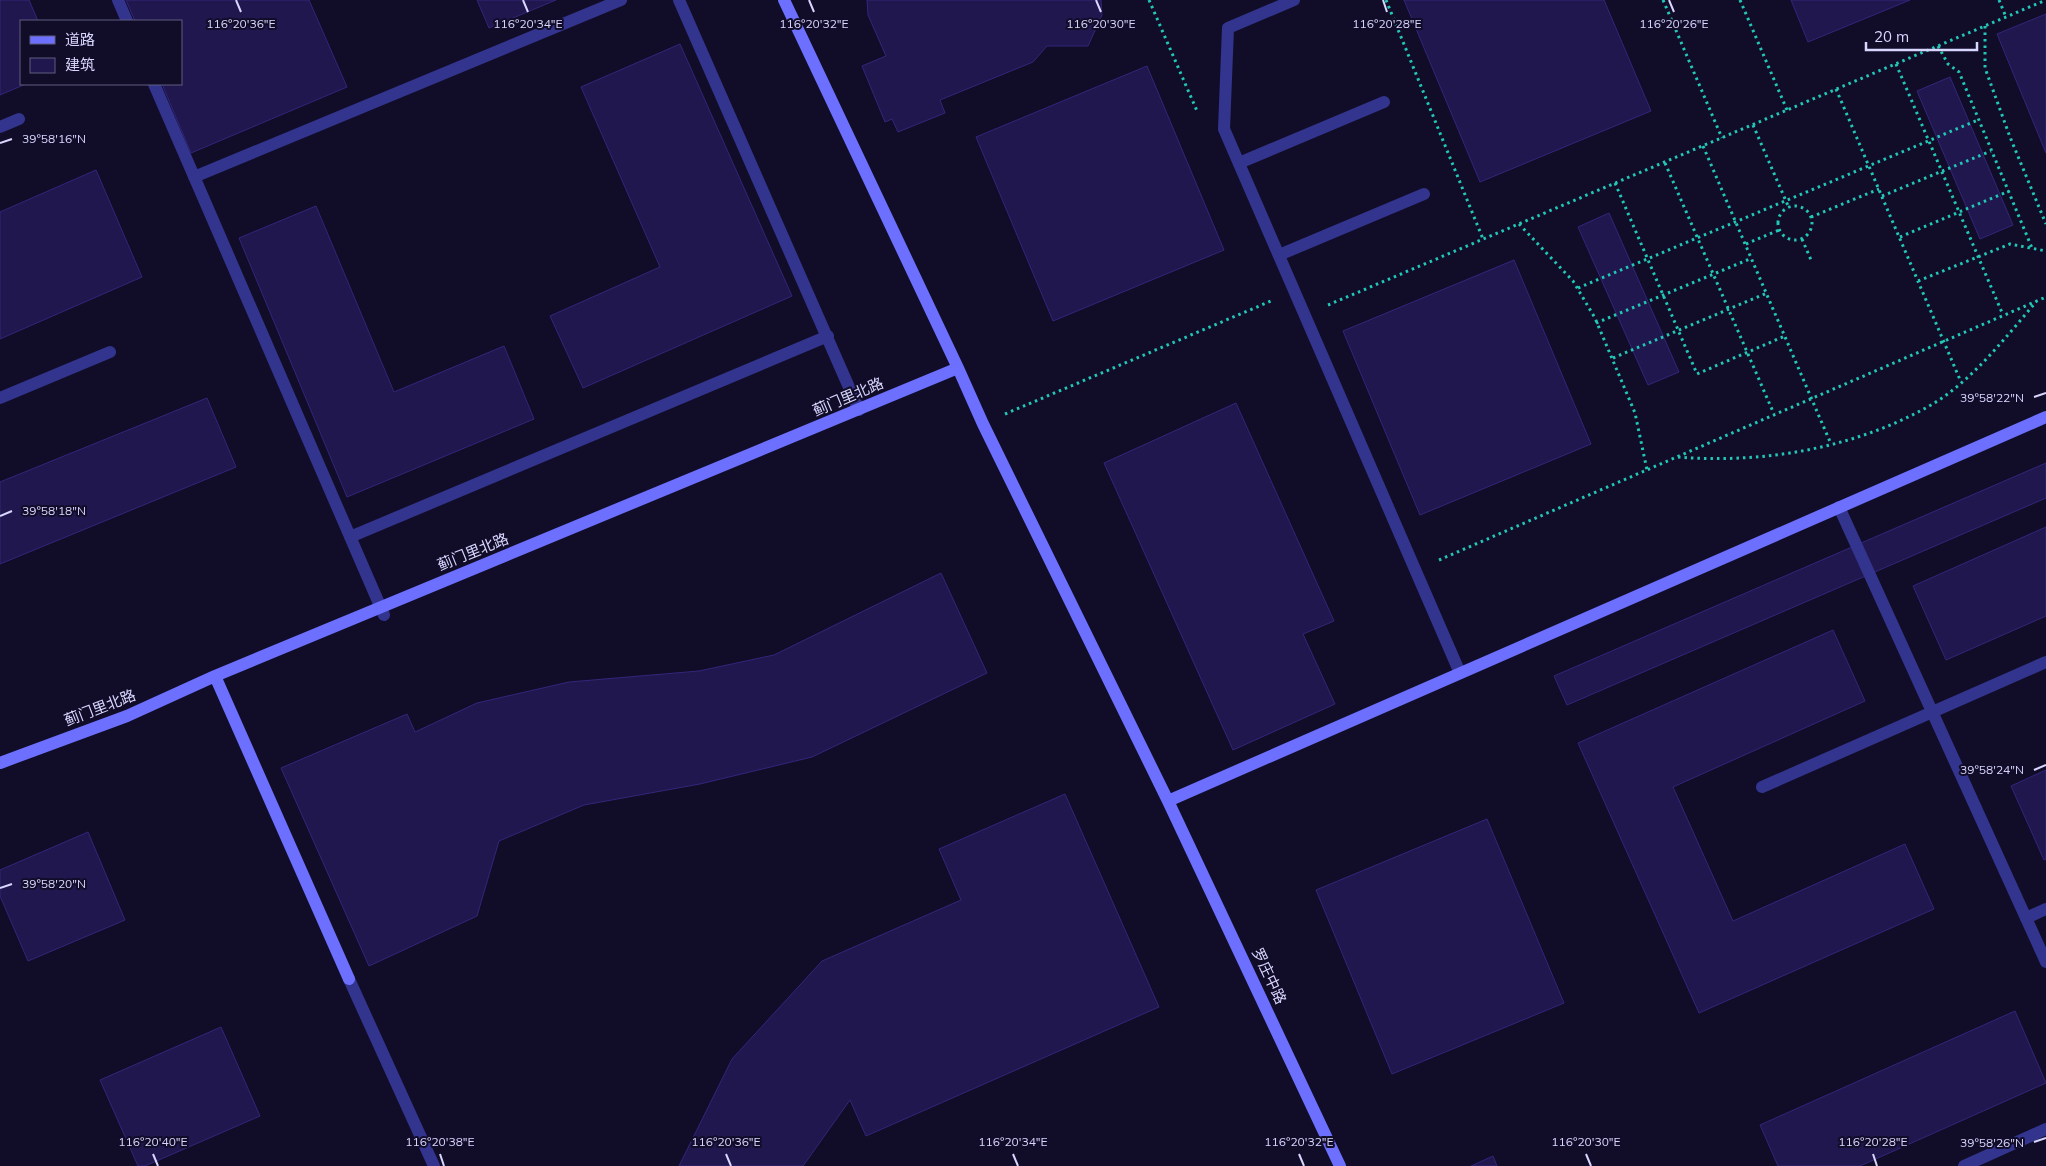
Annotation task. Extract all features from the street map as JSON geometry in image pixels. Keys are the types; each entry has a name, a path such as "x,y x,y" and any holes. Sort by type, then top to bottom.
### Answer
{"street":[{"path":"118,0 127,20"},
{"path":"194,177 621,0"},
{"path":"679,0 860,410"},
{"name":"罗庄中路","path":"784,0 958,368 982,424 1168,801 1340,1166"},
{"path":"1294,0 1228,28 1224,129 1460,673"},
{"path":"154,85 384,615"},
{"path":"1239,163 1384,102"},
{"path":"0,127 19,119"},
{"path":"1279,255 1424,194"},
{"path":"350,537 828,336"},
{"path":"0,398 110,352"},
{"name":"蓟门里北路","path":"0,763 127,716 215,676 958,368"},
{"path":"1168,801 2046,417"},
{"path":"1839,507 2046,962"},
{"path":"1762,787 2046,662"},
{"path":"215,676 434,1166"},
{"path":"2026,918 2046,909"},
{"path":"1964,1166 2046,1129"}],"path":[{"path":"1386,0 1483,239"},
{"path":"1663,0 1722,138"},
{"path":"1740,0 1787,110"},
{"path":"1999,0 2006,17"},
{"path":"1305,315 2046,0"},
{"path":"1986,26 1984,42 1985,68 2046,224"},
{"path":"1938,46 1948,64 1959,72 2032,248"},
{"path":"1896,64 2003,315"},
{"path":"1836,89 1962,382"},
{"path":"1578,288 1978,120"},
{"path":"1753,125 1788,208"},
{"path":"1704,146 1831,444"},
{"path":"1882,196 1992,151"},
{"path":"1665,162 1774,414"},
{"path":"1615,184 1697,374 1785,336"},
{"path":"1811,217 1879,189"},
{"path":"1900,237 2009,191"},
{"path":"1799,206 1811,217 1810,232 1802,239 1792,240 1782,235 1779,230 1778,220 1784,210 1788,208 1799,206"},
{"path":"1519,224 1578,288 1612,358 1635,413 1647,470"},
{"path":"1746,244 1779,230"},
{"path":"1802,239 1811,260"},
{"path":"1918,281 2010,244 2046,251"},
{"path":"1596,323 1752,258"},
{"path":"982,424 1294,291"},
{"path":"1612,358 1767,293"},
{"path":"1415,570 2046,297"},
{"path":"1676,457 1714,460 1778,455 1831,444 1908,416 1931,404 1962,382 2038,300"}],"building":[{"path":"0,0 29,0 38,20 20,20 20,85 24,85 0,95"},
{"path":"126,0 309,0 347,87 191,153 162,85 182,85 182,20 135,20"},
{"path":"477,0 556,0 489,28"},
{"path":"867,0 1101,0 1102,15 1088,46 1047,46 1033,62 940,100 945,113 898,132 892,119 885,122 862,66 886,56 868,15"},
{"path":"1404,0 1604,0 1651,111 1480,182"},
{"path":"1791,0 1910,0 1808,42"},
{"path":"2046,14 2046,153 1997,34"},
{"path":"680,44 792,296 583,388 550,316 660,267 581,87"},
{"path":"1147,66 1224,250 1053,321 976,137"},
{"path":"1950,77 2013,225 1980,239 1917,91"},
{"path":"96,170 142,277 0,339 0,212"},
{"path":"316,206 394,392 504,346 534,419 347,497 239,238"},
{"path":"1609,213 1679,372 1648,385 1578,227"},
{"path":"1514,260 1591,444 1420,515 1343,331"},
{"path":"207,398 236,467 0,564 0,482"},
{"path":"1236,403 1334,621 1303,634 1335,704 1233,750 1104,463"},
{"path":"2046,463 2046,498 1567,705 1554,676"},
{"path":"2046,527 2046,616 1946,660 1913,586"},
{"path":"941,573 987,673 812,757 700,784 584,805 499,841 477,916 369,966 281,768 407,714 415,732 477,703 569,682 699,671 774,655"},
{"path":"1833,630 1865,701 1673,787 1733,921 1905,844 1934,909 1699,1013 1578,743"},
{"path":"2046,770 2046,859 2044,860 2011,786"},
{"path":"1065,794 1159,1007 866,1136 850,1100 803,1166 679,1166 732,1059 822,961 961,900 939,849"},
{"path":"1487,819 1564,1003 1392,1074 1316,890"},
{"path":"88,832 125,920 28,961 0,896 0,870"},
{"path":"2015,1011 2046,1083 1860,1166 1778,1166 1760,1125"},
{"path":"221,1027 260,1116 145,1166 138,1166 100,1080"},
{"path":"1493,1156 1497,1166 1471,1166"}]}
